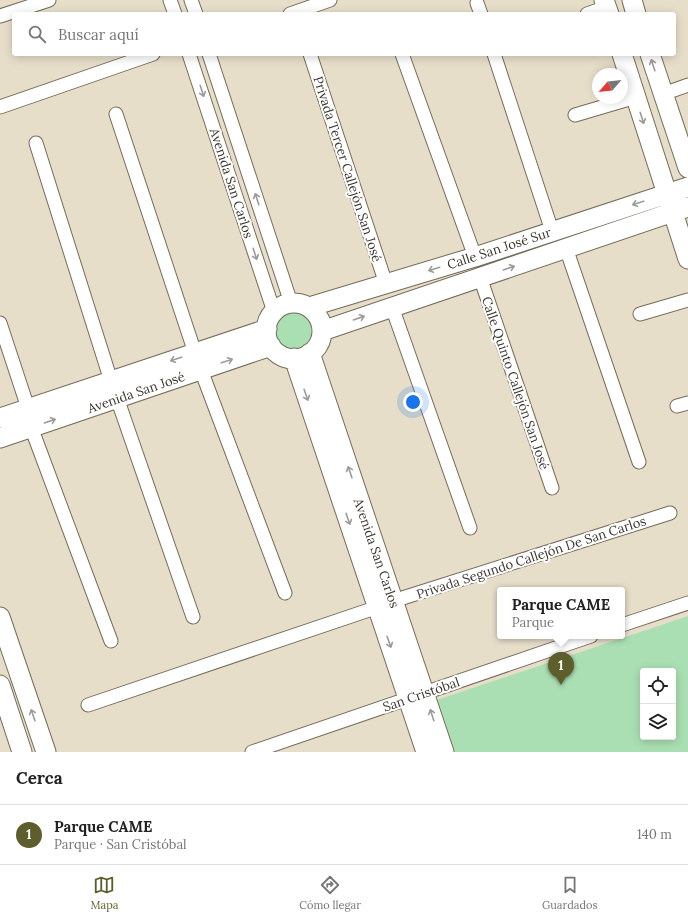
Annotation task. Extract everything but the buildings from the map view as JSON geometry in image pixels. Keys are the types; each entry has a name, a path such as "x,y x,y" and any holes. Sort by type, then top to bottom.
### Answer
{"street":[{"path":"0,16 34,2 49,0"},
{"path":"170,0 175,12"},
{"path":"191,0 195,12"},
{"path":"296,12 330,0"},
{"path":"593,12 607,7"},
{"path":"0,107 147,56"},
{"name":"Avenida San Carlos","path":"190,56 274,312"},
{"name":"Avenida San Carlos","path":"210,56 291,303"},
{"name":"Privada Tercer Callejón San José","path":"311,56 386,284"},
{"path":"403,56 475,257"},
{"path":"495,56 552,232"},
{"path":"623,56 666,194 680,210 688,259"},
{"path":"651,56 688,168"},
{"path":"663,94 688,85"},
{"path":"576,115 636,97"},
{"path":"116,114 198,361 286,593"},
{"path":"36,143 111,381"},
{"name":"Calle San José Sur","path":"309,307 475,257 688,187"},
{"name":"Calle San José Sur","path":"322,331 680,210"},
{"path":"566,248 639,462"},
{"name":"Calle Quinto Callejón San José","path":"480,277 552,488"},
{"path":"640,314 688,300"},
{"path":"291,303 300,303 309,307 316,314 321,322 321,340 316,347 302,356 285,357 278,353 269,338 268,320 274,312 282,306 291,303"},
{"path":"392,307 470,528"},
{"path":"0,323 28,408"},
{"name":"Avenida San José","path":"0,418 111,381 198,361 269,338"},
{"name":"Avenida San Carlos","path":"302,356 416,696 444,752"},
{"name":"Avenida San José","path":"0,438 117,398 198,361"},
{"path":"117,398 193,616"},
{"path":"31,427 111,641"},
{"name":"Privada Segundo Callejón De San Carlos","path":"88,705 385,604 670,513"},
{"path":"625,624 688,603"},
{"path":"0,617 46,752"},
{"name":"San Cristóbal","path":"252,752 582,639"},
{"path":"0,686 22,752"},
{"name":"Avenida San Carlos","path":"416,696 426,752"}],"green space":[{"path":"295,310 309,316 315,330 309,344 295,350 281,344 275,330 281,316"},
{"path":"688,616 688,752 454,752 437,700 619,639 625,639 625,637"}],"place":[{"name":"Parque CAME","path":"561,685"}]}
